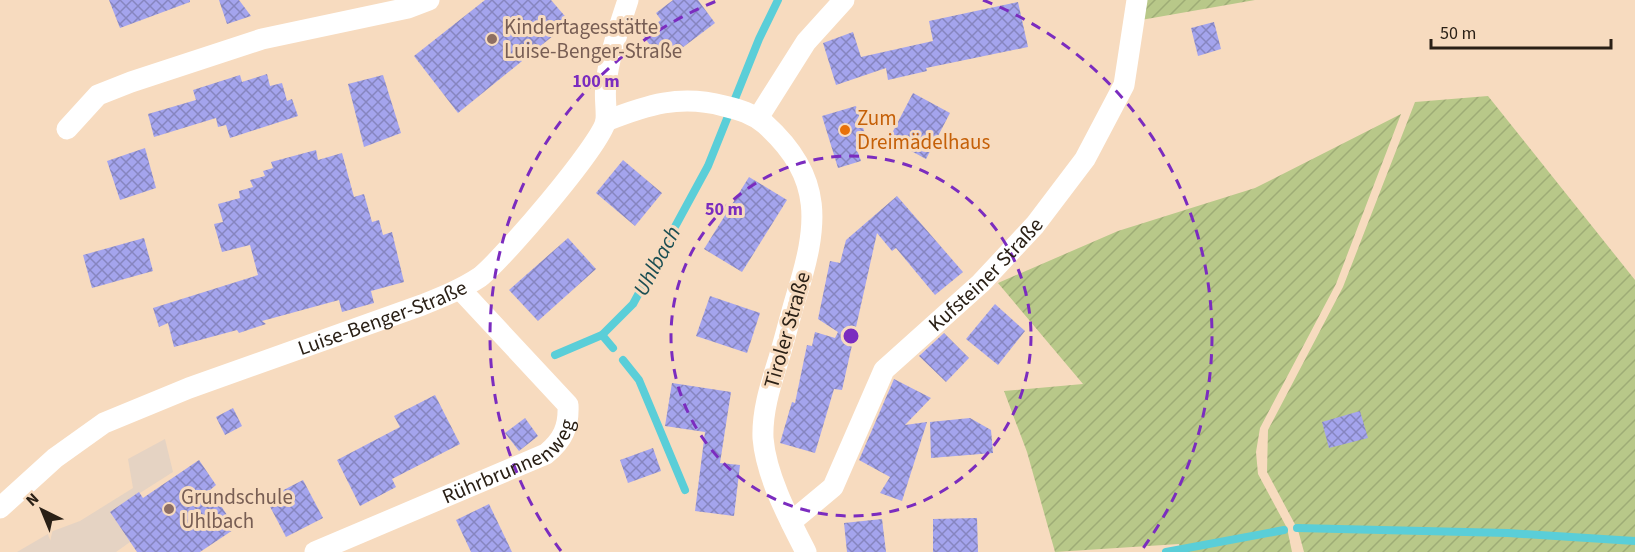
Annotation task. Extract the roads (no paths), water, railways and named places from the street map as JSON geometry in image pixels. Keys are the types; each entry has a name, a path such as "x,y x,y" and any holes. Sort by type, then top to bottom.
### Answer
{"street":[{"path":"67,129 98,95 131,82 262,39 408,8 429,0"},
{"path":"628,0 609,59 604,104 606,121 655,103 692,99 752,115 806,42 844,0"},
{"name":"Kufsteiner Straße","path":"791,522 833,487 884,370 981,283 1035,225 1085,159 1124,85 1137,0"},
{"name":"Tiroler Straße","path":"752,115 774,133 798,162 807,181 813,213 807,261 770,387 763,439 767,459 791,522 806,552"},
{"name":"Luise-Benger-Straße","path":"0,508 54,458 104,423 189,388 370,324 460,289 482,276 519,237 575,169 606,121"},
{"name":"Rührbrunnenweg","path":"315,552 546,454 560,442 566,430 568,405 460,289"}],"waterway":[{"name":"Uhlbach","path":"555,355 602,335 633,304 708,166 759,39 778,0"},
{"path":"602,335 613,348"},
{"path":"623,360 639,380 685,490"},
{"path":"1297,528 1508,533 1635,541"},
{"path":"1166,552 1284,530"}],"place":[{"name":"Kindertagesstätte Luise-Benger-Straße","path":"492,39"},
{"name":"Zum Dreimädelhaus","path":"845,130"},
{"name":"Grundschule Uhlbach","path":"169,509"}]}
